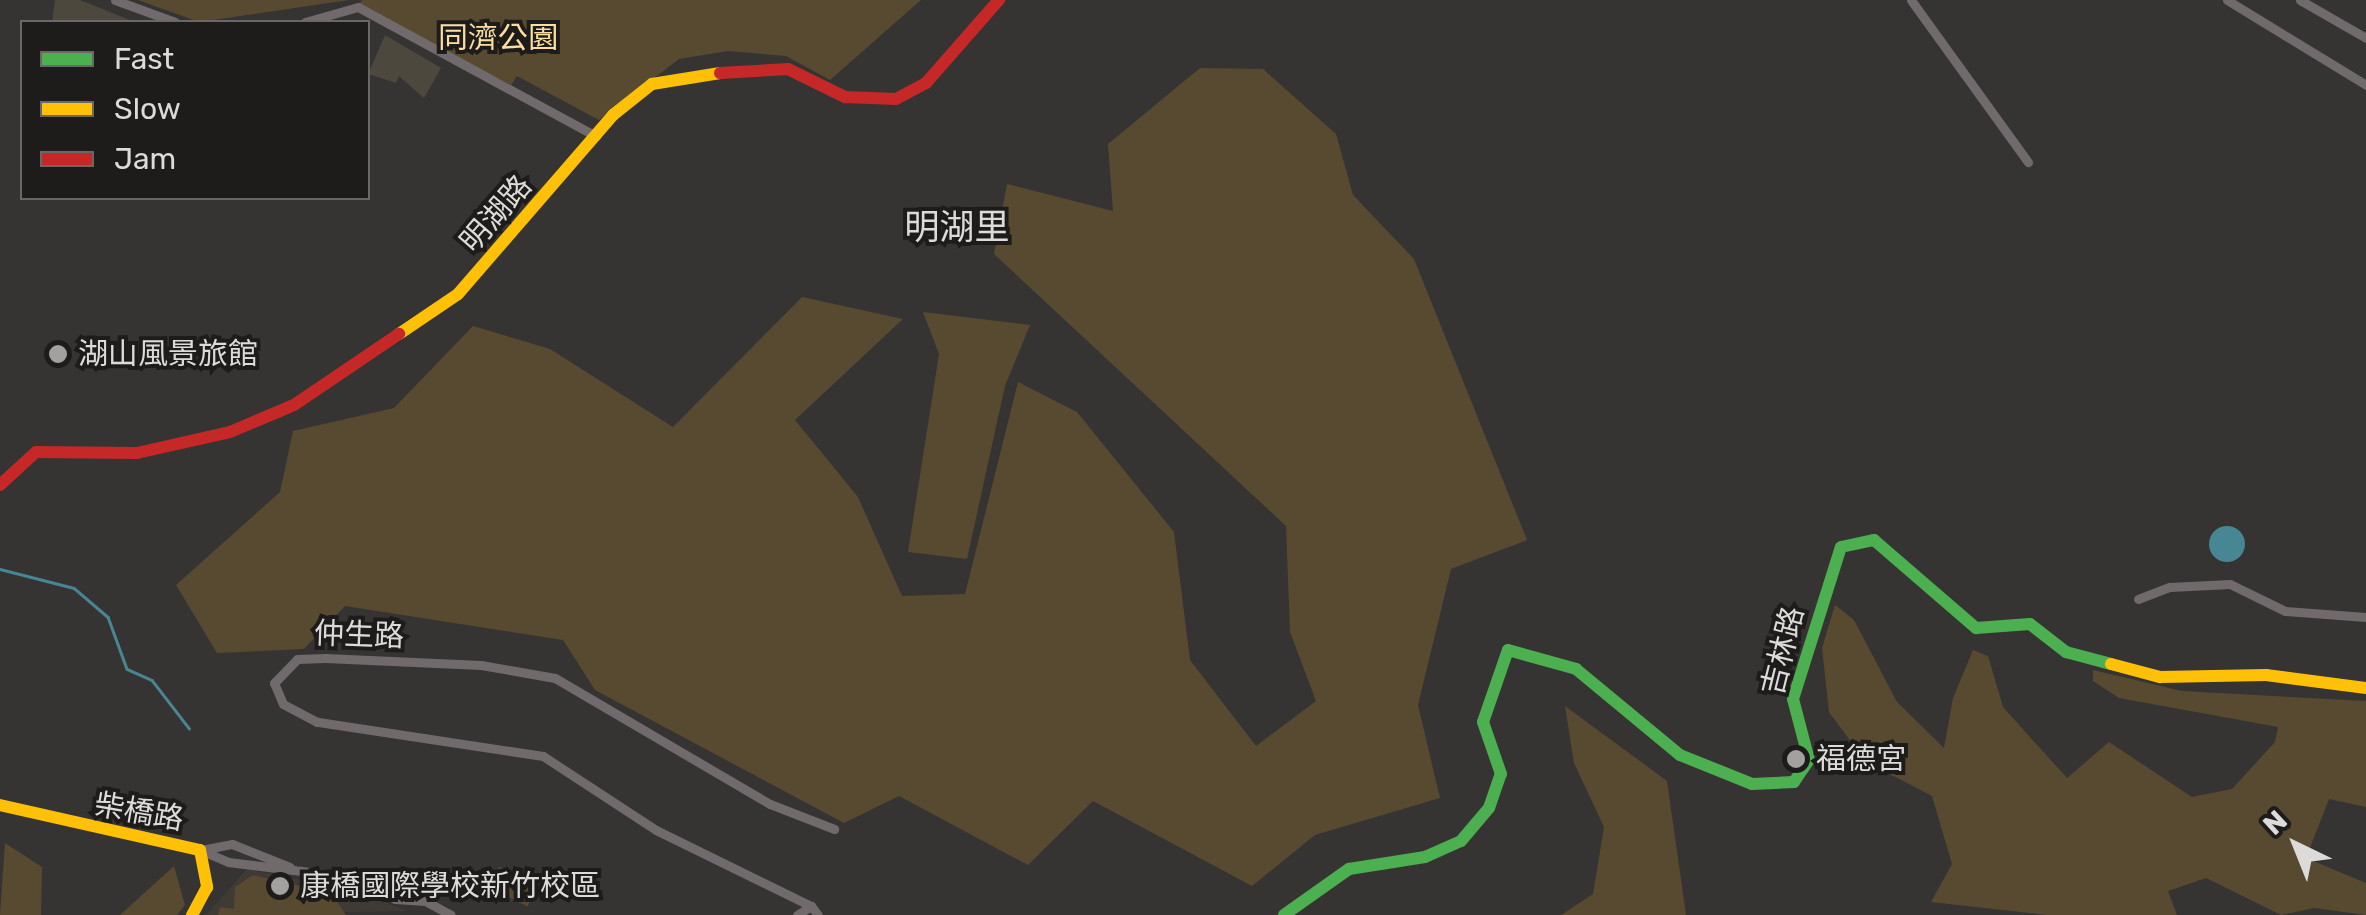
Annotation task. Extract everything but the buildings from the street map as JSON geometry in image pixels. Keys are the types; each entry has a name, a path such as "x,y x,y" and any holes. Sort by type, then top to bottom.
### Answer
{"street":[{"path":"115,0 169,20"},
{"name":"明湖路","path":"0,485 36,452 137,453 230,432 294,405 458,294 596,136 652,84 682,75 788,68 845,96 896,99 926,82 999,0"},
{"path":"1912,0 2028,162"},
{"path":"2227,0 2366,86"},
{"path":"2300,0 2366,38"},
{"path":"311,20 360,3 596,136"},
{"name":"吉林路","path":"1284,915 1350,869 1425,857 1461,841 1489,808 1501,774 1483,722 1508,650 1576,669 1680,755 1752,784 1794,782 1809,760 1793,699 1831,564 1841,547 1874,540 1905,560 1976,628 2030,624 2066,652 2160,677 2266,675 2366,688"},
{"path":"2138,599 2170,587 2230,584 2285,611 2366,617"},
{"name":"仲生路","path":"814,911 656,830 544,756 317,722 283,704 274,683 297,658 481,664 555,678 770,804 834,829"},
{"name":"柴橋路","path":"0,805 200,850 207,887 192,915"},
{"path":"200,850 232,844 268,852 292,869"},
{"path":"200,850 371,884 396,899 422,901 451,915"},
{"path":"416,915 422,901"},
{"path":"797,915 814,911"}],"shaded area":[{"name":"康橋國際學校新竹校區","path":"247,869 360,892 407,911 206,915"}],"green space":[{"path":"138,0 349,0 213,20 193,20"},
{"name":"同濟公園","path":"362,0 921,0 830,80 786,56 728,51 679,59 599,120 517,76 511,85 358,7"},
{"path":"1200,68 1263,69 1336,134 1353,195 1414,259 1527,540 1451,569 1418,705 1440,798 1315,835 1252,886 1093,801 1028,865 899,796 844,823 595,690 563,640 345,606 304,649 217,653 176,585 280,492 293,431 394,408 473,326 550,349 673,427 802,297 903,319 795,420 858,497 902,596 965,594 1018,382 1077,412 1174,532 1190,660 1256,746 1316,701 1290,632 1286,526 994,254 1007,184 1113,211 1108,144"},
{"path":"923,312 1030,325 1005,386 967,559 908,552 939,354"},
{"path":"1835,605 1854,620 1897,702 1944,748 1953,698 1973,650 1988,656 2003,707 2067,778 2109,742 2192,797 2232,789 2275,742 2278,727 2119,698 2093,681 2093,670 2182,691 2366,701 2366,807 2329,799 2306,858 2366,883 2366,915 2314,908 2281,915 2206,878 2168,891 2177,915 2047,915 1931,902 1952,864 1932,796 1865,761 1829,712 1822,648"},
{"path":"1565,706 1667,781 1686,915 1561,915 1593,894 1604,827 1574,763"},
{"path":"5,843 42,867 41,915 0,915"},
{"path":"174,866 185,905 177,915 120,915"},
{"path":"499,867 538,886 528,907 489,888"},
{"name":"康橋國際學校新竹校區","path":"253,875 331,893 346,915 218,915 220,907 234,909 235,887"}],"water":[{"path":"2227,526 2240,531 2245,544 2240,557 2227,562 2214,557 2209,544 2214,531"}],"waterway":[{"path":"0,569 74,588 108,617 127,669 152,680 189,728"}],"traffic: fast":[{"path":"1284,915 1349,869 1425,857 1461,841 1489,808 1501,774 1483,722 1508,650 1576,669 1680,755 1752,784 1794,782 1809,760 1793,699 1841,547 1874,540 1976,628 2030,624 2066,652 2111,664"}],"traffic: slow":[{"path":"399,334 458,294 613,115 652,84 720,73"},
{"path":"2111,664 2160,677 2266,675 2366,688"},
{"path":"0,805 200,850 207,887 192,915"}],"traffic: jam":[{"path":"720,73 788,69 845,97 896,99 926,83 999,0"},
{"path":"0,485 36,452 137,453 230,432 294,405 399,334"}],"place":[{"name":"湖山風景旅館","path":"58,354"},
{"name":"福德宮","path":"1796,759"},
{"name":"康橋國際學校新竹校區","path":"280,886"}],"district":[{"name":"明湖里","path":"957,227"}]}
